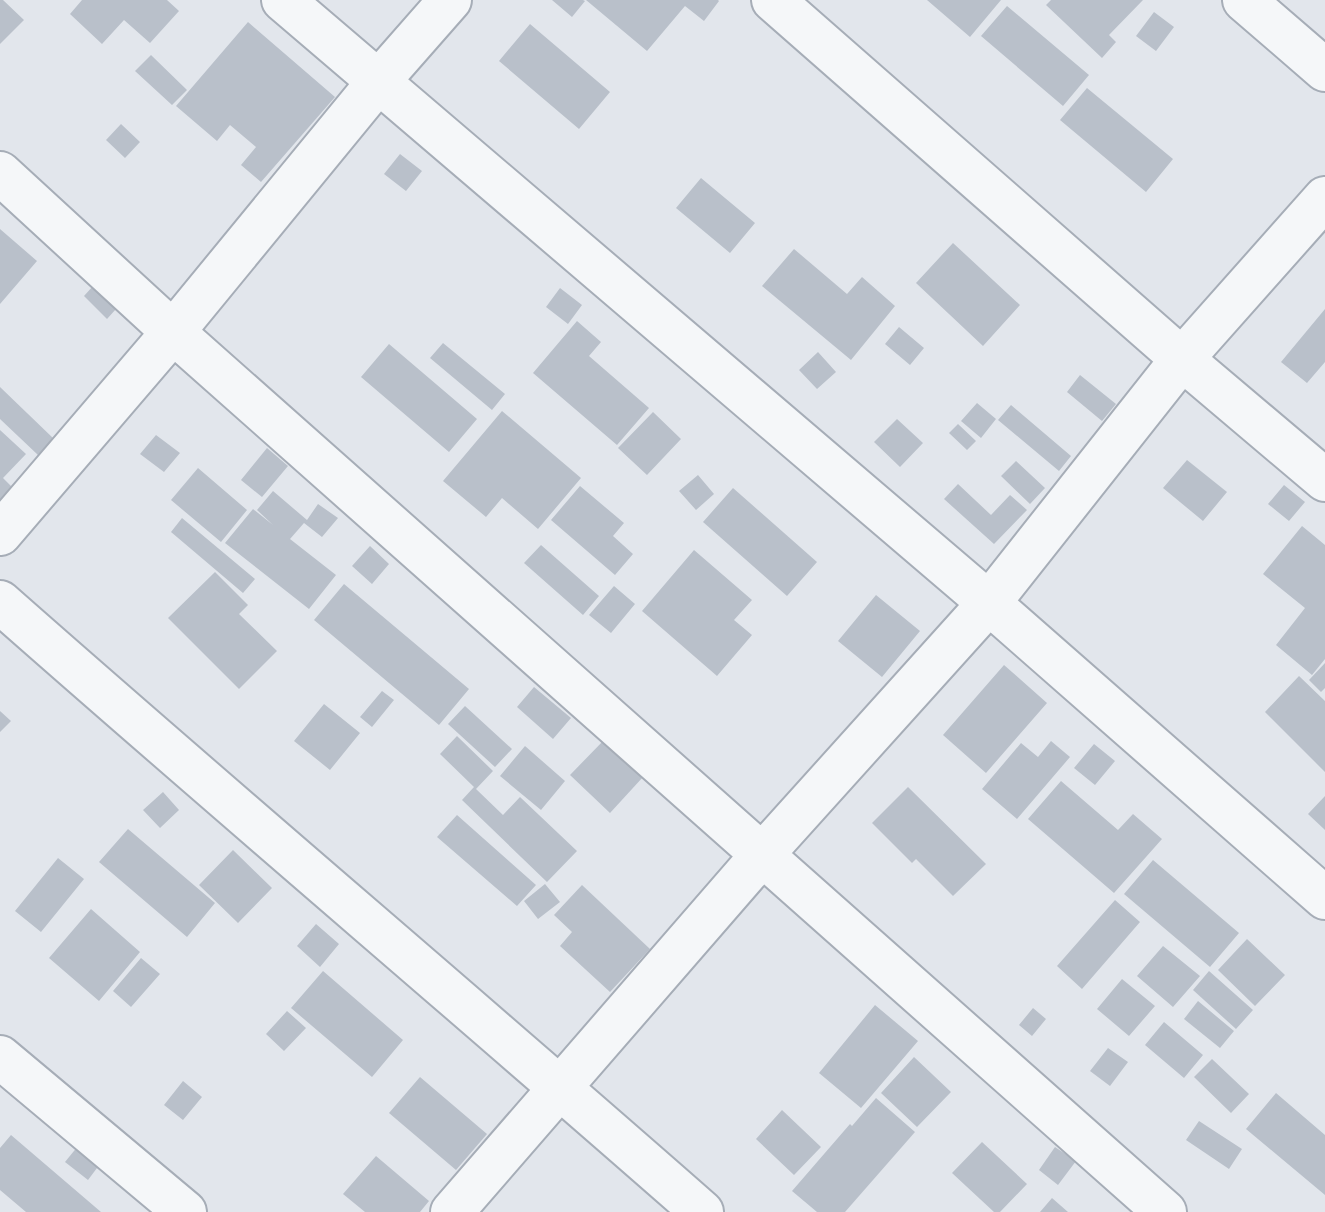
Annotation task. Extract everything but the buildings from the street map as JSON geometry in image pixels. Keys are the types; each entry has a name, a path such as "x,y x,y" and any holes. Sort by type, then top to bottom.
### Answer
{"street":[{"path":"283,0 989,603 1325,898"},
{"path":"0,534 450,0"},
{"path":"773,0 1182,359 1325,480"},
{"path":"1244,0 1325,70"},
{"path":"0,173 173,332 1165,1212"},
{"path":"452,1212 761,856 989,603 1182,359 1325,198"},
{"path":"0,602 702,1212"},
{"path":"0,1057 185,1212"}]}
